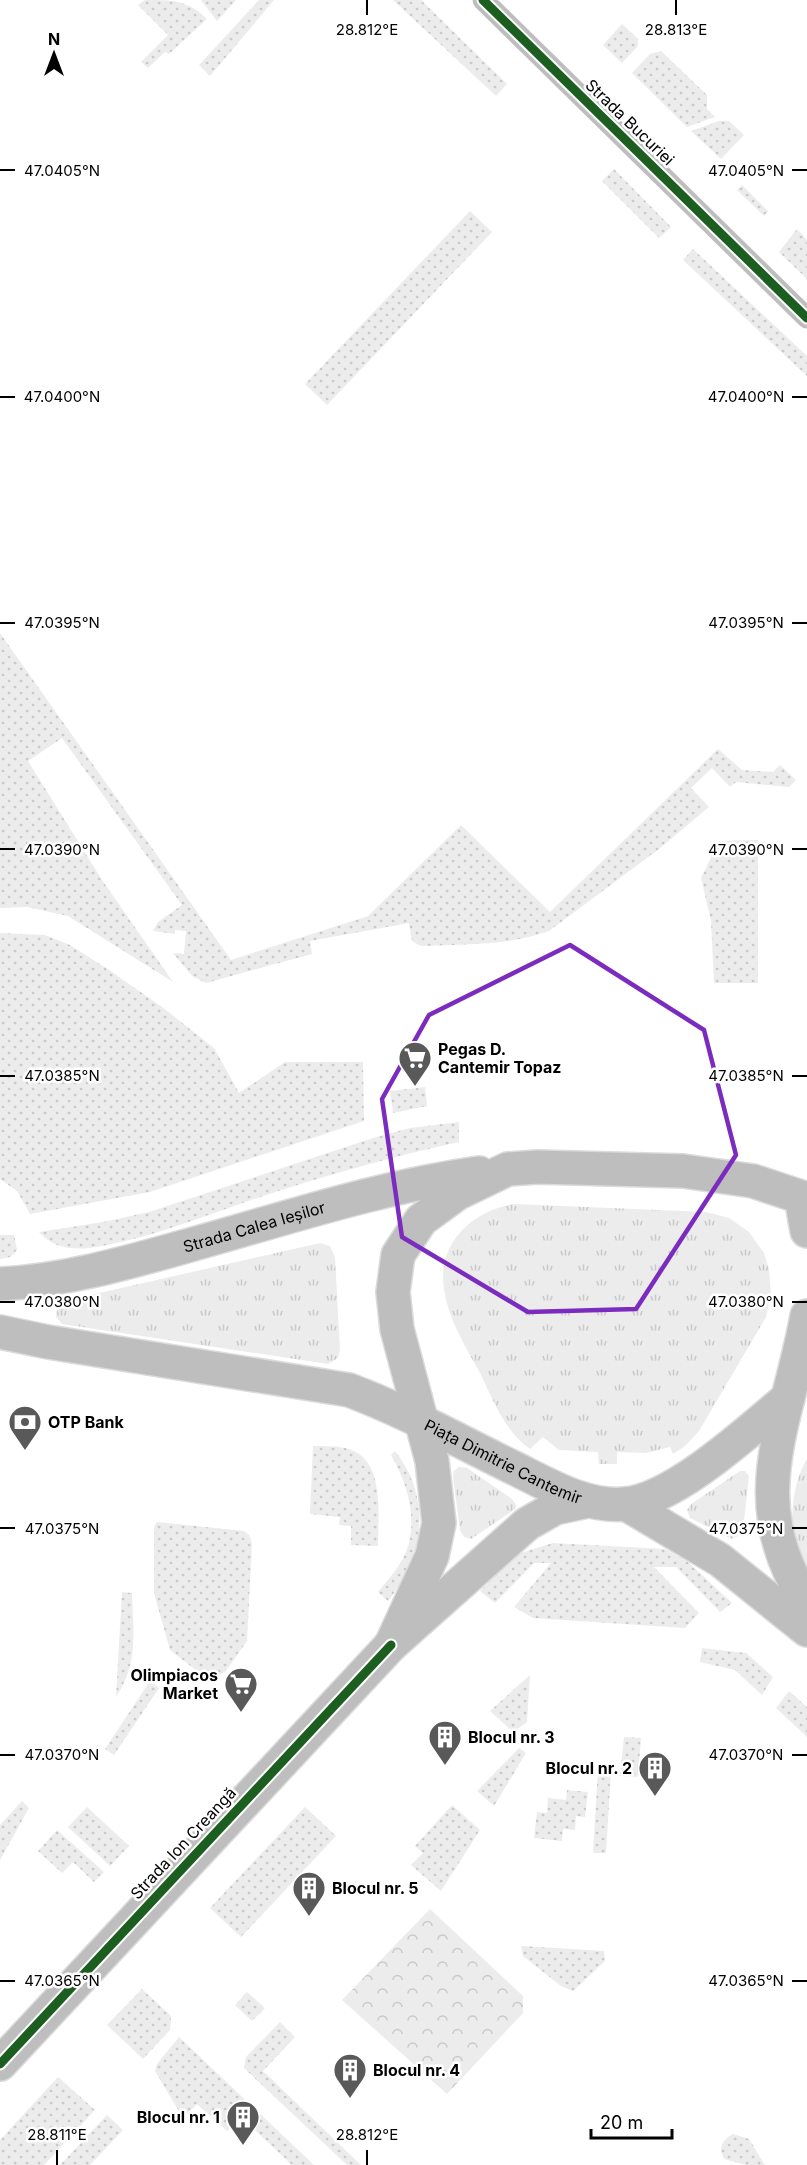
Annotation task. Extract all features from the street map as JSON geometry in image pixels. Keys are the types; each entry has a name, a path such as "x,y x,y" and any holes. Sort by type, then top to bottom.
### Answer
{"main road":[{"name":"Piața Dimitrie Cantemir","path":"797,1389 688,1476 657,1493 626,1504 588,1501 424,1425 397,1329 393,1292 398,1255 421,1220 458,1193 508,1169 538,1167 683,1171 753,1181 804,1194 807,1231"},
{"name":"Strada Calea Ieșilor","path":"0,1284 51,1279 120,1264 378,1193 508,1169"},
{"path":"807,1316 797,1389 776,1448 771,1486 774,1521 784,1559 807,1602"},
{"path":"0,1332 48,1342 349,1390 388,1405 424,1425"},
{"name":"Strada Ion Creangă","path":"391,1645 432,1556 439,1524 432,1461 424,1425"},
{"name":"Strada Ion Creangă","path":"0,2064 391,1645 527,1524 555,1508 588,1501"},
{"path":"626,1504 720,1560 807,1630"}],"street":[{"name":"Strada Bucuriei","path":"483,0 807,318"}],"highlighted area":[{"path":"570,945 704,1030 736,1155 636,1309 528,1312 402,1237 382,1099 429,1015"}],"green space":[{"path":"145,0 179,2 193,8 207,19 169,54 165,52 148,68 141,62 168,35 138,5"},
{"path":"201,0 236,0 217,21"},
{"path":"259,0 274,0 210,76 199,65"},
{"path":"393,0 421,0 507,84 496,96"},
{"path":"622,24 638,39 638,46 622,63 603,45"},
{"path":"661,51 707,95 707,109 715,117 687,127 632,73 650,54"},
{"path":"719,121 729,121 744,135 721,159 691,131"},
{"path":"614,169 671,227 659,238 602,181"},
{"path":"742,185 768,211 764,216 737,190"},
{"path":"470,211 492,232 327,405 305,384"},
{"path":"797,229 807,240 807,279 779,252"},
{"path":"693,249 807,356 807,376 683,260"},
{"path":"0,633 231,960 368,916 461,825 550,912 718,749 742,770 773,772 780,765 796,780 789,787 736,782 730,787 712,768 691,788 709,807 659,849 549,931 502,942 421,946 412,941 409,923 310,941 312,954 206,983 192,976 173,953 184,954 186,931 175,930 175,934 153,931 158,922 182,905 62,738 28,761 102,880 173,982 68,916 27,907 0,908"},
{"path":"758,840 758,983 714,983 711,921 701,878 719,841"},
{"path":"0,933 45,935 70,945 109,970 162,1007 214,1048 239,1093 285,1062 363,1062 364,1121 150,1192 30,1214 17,1191 0,1179"},
{"path":"425,1087 427,1106 393,1113 390,1091"},
{"path":"459,1122 459,1142 309,1181 131,1240 89,1248 75,1248 56,1244 39,1232 149,1212 373,1138 410,1128"},
{"path":"514,1204 706,1212 729,1218 749,1232 764,1253 769,1269 771,1294 766,1317 699,1431 685,1446 673,1454 670,1447 646,1453 617,1452 617,1464 599,1464 598,1452 559,1450 543,1437 530,1449 513,1434 453,1322 446,1300 443,1272 446,1257 461,1232 484,1214"},
{"path":"0,1235 14,1235 17,1250 10,1257 0,1259"},
{"path":"320,1243 330,1246 335,1257 340,1350 338,1358 328,1364 62,1324 56,1317 57,1308 64,1301"},
{"path":"313,1446 345,1448 358,1453 367,1463 377,1488 378,1546 351,1545 351,1526 339,1525 340,1517 310,1514"},
{"path":"395,1451 407,1469 415,1488 419,1507 419,1527 410,1565 388,1601 378,1592 401,1562 407,1549 411,1521 403,1480 391,1455"},
{"path":"807,1459 807,1570 796,1544 792,1514 796,1485"},
{"path":"459,1467 467,1468 512,1499 516,1505 514,1510 471,1539 464,1537 460,1530 453,1477 454,1471"},
{"path":"740,1471 745,1471 749,1476 743,1529 738,1536 732,1539 690,1518 687,1510 691,1504"},
{"path":"157,1522 244,1531 249,1535 252,1543 247,1641 225,1672 210,1681 170,1650 154,1593 154,1527"},
{"path":"553,1543 665,1549 688,1562 732,1603 720,1612 676,1567 654,1567 699,1613 685,1628 533,1618 514,1607 551,1563 534,1563 495,1603 480,1591 517,1554"},
{"path":"122,1592 132,1593 133,1647 128,1672 116,1697"},
{"path":"702,1648 746,1653 773,1677 762,1695 735,1670 700,1662"},
{"path":"530,1675 527,1722 513,1732 490,1711"},
{"path":"150,1681 159,1688 114,1755 105,1749"},
{"path":"789,1691 807,1707 807,1737 776,1708"},
{"path":"624,1737 641,1738 638,1777 620,1776"},
{"path":"519,1748 526,1753 494,1806 477,1791"},
{"path":"598,1769 611,1770 606,1853 593,1853"},
{"path":"567,1790 588,1792 585,1817 576,1816 575,1830 563,1829 562,1841 534,1838 537,1812 547,1813 548,1798 566,1800"},
{"path":"22,1801 29,1808 0,1860 0,1825"},
{"path":"452,1805 480,1830 441,1891 411,1865 423,1853 415,1846"},
{"path":"87,1807 129,1846 110,1866 68,1827"},
{"path":"305,1807 336,1836 241,1937 210,1908"},
{"path":"57,1830 104,1872 94,1882 73,1862 62,1873 38,1851"},
{"path":"430,1909 523,1996 523,2013 447,2094 342,2000"},
{"path":"521,1946 604,1951 605,1961 573,1991 561,1986 523,1956"},
{"path":"142,1989 171,2016 170,2030 143,2059 107,2025"},
{"path":"247,1992 265,2008 252,2021 235,2005"},
{"path":"280,2022 295,2037 263,2071 361,2165 347,2165 244,2068 246,2057"},
{"path":"179,2037 314,2165 292,2165 241,2117 227,2131 197,2104 183,2118 155,2071 157,2064"},
{"path":"58,2077 95,2110 44,2165 0,2165 0,2140"},
{"path":"107,2115 123,2130 90,2165 60,2165"},
{"path":"733,2134 749,2139 765,2165 746,2165 724,2159 721,2151 722,2144"}],"cycle path":[{"path":"483,0 807,318"},
{"path":"0,2064 391,1645"}],"place":[{"name":"Pegas D. Cantemir Topaz","path":"415,1087"},
{"name":"OTP Bank","path":"25,1451"},
{"name":"Olimpiacos Market","path":"241,1713"},
{"name":"Blocul nr. 3","path":"445,1766"},
{"name":"Blocul nr. 2","path":"655,1797"},
{"name":"Blocul nr. 5","path":"309,1917"},
{"name":"Blocul nr. 4","path":"350,2099"},
{"name":"Blocul nr. 1","path":"243,2146"}]}
